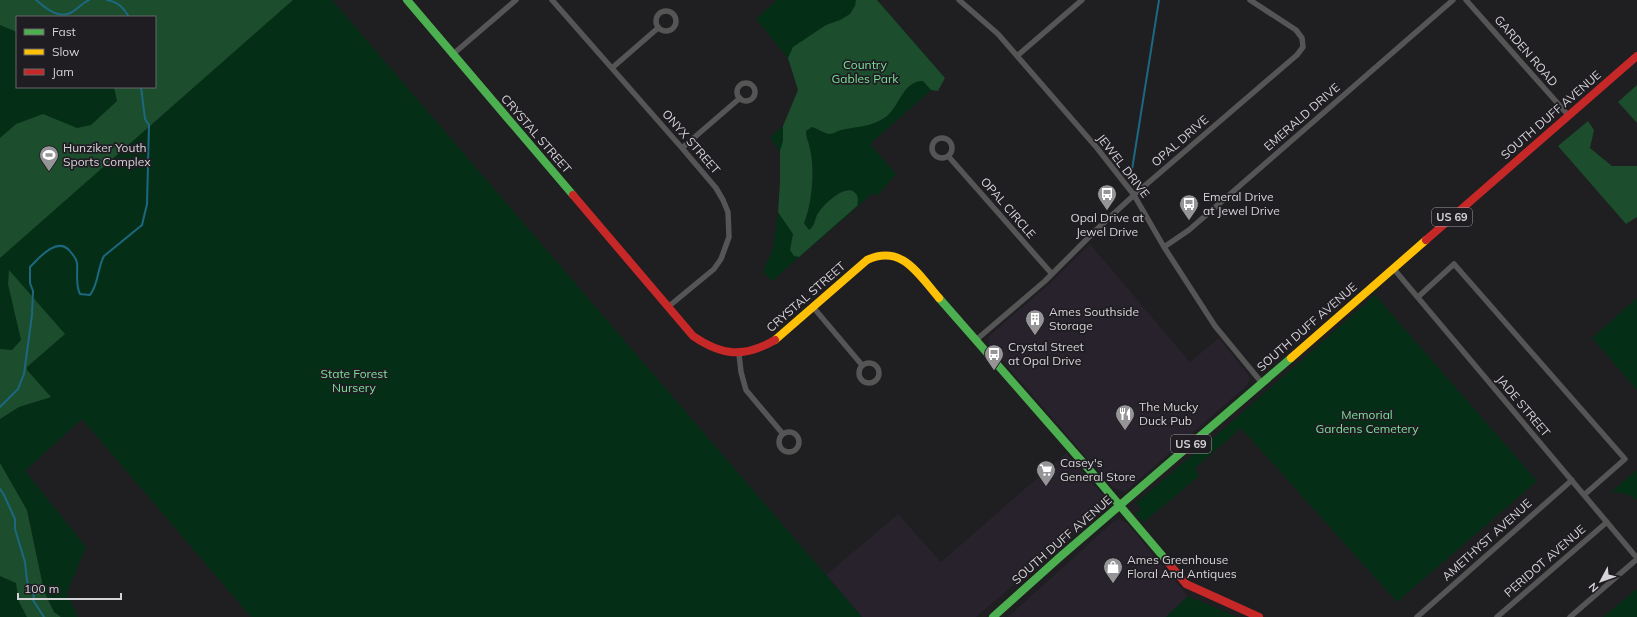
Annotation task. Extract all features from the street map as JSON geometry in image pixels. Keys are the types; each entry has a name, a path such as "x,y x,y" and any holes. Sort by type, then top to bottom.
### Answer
{"street":[{"name":"CRYSTAL STREET","path":"407,0 693,336 705,345 717,351 739,354 767,346 776,340 867,260 881,254 897,256 909,263 1186,584 1257,615 1258,617"},
{"path":"452,54 516,0"},
{"name":"ONYX STREET","path":"552,0 716,188 728,212 729,237 722,259 714,269 668,307"},
{"name":"JEWEL DRIVE","path":"959,0 998,34 1097,148 1134,195 1164,247 1215,326 1262,382"},
{"path":"1017,56 1082,0"},
{"name":"OPAL DRIVE","path":"976,340 1052,274 1134,195 1297,55 1303,47 1302,38 1296,30 1250,0"},
{"name":"EMERALD DRIVE","path":"1164,247 1189,230 1453,0"},
{"name":"GARDEN ROAD","path":"1466,0 1568,116"},
{"path":"612,68 658,28"},
{"name":"SOUTH DUFF AVENUE","path":"993,617 1061,556 1637,56"},
{"path":"682,148 740,98"},
{"name":"OPAL CIRCLE","path":"949,157 1052,274"},
{"path":"1418,298 1454,264 1625,459 1584,496"},
{"name":"JADE STREET","path":"1393,268 1637,558"},
{"path":"813,307 862,365"},
{"path":"739,354 741,372 746,390 783,434"},
{"name":"AMETHYST AVENUE","path":"1417,617 1572,480"},
{"name":"PERIDOT AVENUE","path":"1497,617 1607,522"},
{"path":"1570,617 1637,558"}],"shaded area":[{"path":"1090,244 1190,362 1219,338 1248,374 1250,380 1244,388 1126,491 1112,487 988,344 989,336 1051,282"},
{"path":"1066,453 1105,497 1106,501 1104,508 976,617 862,617 826,575 898,514 941,562"},
{"path":"1119,519 1127,523 1188,596 1166,617 1008,617 1113,522"}],"green space":[{"name":"State Forest Nursery","path":"0,0 332,0 862,617 251,617 82,419 25,471 86,547 67,593 78,617 61,617 54,612 44,591 27,510 0,463 0,419 19,407 50,397 0,393"},
{"name":"Hunziker Youth Sports Complex","path":"0,0 293,0 0,258 0,138 16,124 43,114 77,128 91,125 117,101 114,88 156,88 156,16 16,16 16,32 0,25"},
{"name":"Country Gables Park","path":"777,0 877,0 945,78 870,144 896,174 877,196 873,193 772,281 763,272 773,248 778,212 799,205 793,171 770,137 798,113 809,84 756,19"},
{"name":"Country Gables Park","path":"856,0 877,0 945,78 938,91 931,90 923,81 916,82 911,85 902,94 887,116 882,120 865,126 841,130 831,134 812,127 806,131 812,157 811,197 804,223 809,230 813,226 817,214 830,200 840,193 850,190 854,192 858,202 857,206 799,257 794,256 790,250 793,234 778,212 780,151 783,141 783,126 798,90 788,58 793,47 826,25 840,20 850,14 855,6"},
{"path":"1637,85 1637,123 1618,102"},
{"path":"1588,121 1594,130 1590,148 1612,166 1637,166 1637,217 1626,224 1558,146"},
{"path":"9,270 65,334 27,367 27,370 51,397 19,407 0,419 0,349 12,350 21,340 8,284"},
{"name":"Memorial Gardens Cemetery","path":"1375,295 1537,481 1397,602 1241,428 1195,468 1199,476 1144,522 1135,514 1141,509 1136,503 1234,420"},
{"path":"1637,298 1637,390 1592,338"},
{"path":"0,463 27,510 44,591 54,612 61,617 27,617 19,602 16,583 0,576"},
{"path":"1637,470 1637,500 1622,493 1611,492"},
{"path":"0,573 19,581 29,617 0,617"},
{"path":"1637,589 1637,617 1603,617"},
{"path":"1188,596 1237,617 1166,617"}],"waterway":[{"path":"36,0 47,9 60,14 70,13 89,0"},
{"path":"107,0 120,6 125,10 128,16"},
{"path":"1131,176 1159,0"},
{"path":"0,407 18,389 24,374 32,315 33,291 30,283 30,267 43,254 53,247 64,247 69,250 76,261 77,282 80,294 90,295 95,286 104,256 142,225 147,204 149,125 145,119 141,88"},
{"path":"0,489 15,519 15,529 25,562 27,581 34,596 33,600 44,617"}],"traffic: fast":[{"path":"407,0 573,195"},
{"path":"939,298 1166,560"},
{"path":"993,617 1061,556 1291,358"}],"traffic: slow":[{"path":"1291,358 1426,240"},
{"path":"775,340 867,260 879,256 890,256 900,259 908,264 939,298"}],"traffic: jam":[{"path":"1426,240 1637,56"},
{"path":"573,195 693,336 714,348 733,352 753,350 775,340"},
{"path":"1166,560 1186,584 1259,617"}],"place":[{"name":"Hunziker Youth Sports Complex","path":"49,172"},
{"name":"Opal Drive at Jewel Drive","path":"1107,211"},
{"name":"Emeral Drive at Jewel Drive","path":"1189,221"},
{"name":"Ames Southside Storage","path":"1035,336"},
{"name":"Crystal Street at Opal Drive","path":"994,371"},
{"name":"The Mucky Duck Pub","path":"1125,431"},
{"name":"Casey's General Store","path":"1046,487"},
{"name":"Ames Greenhouse Floral And Antiques","path":"1113,584"}]}
